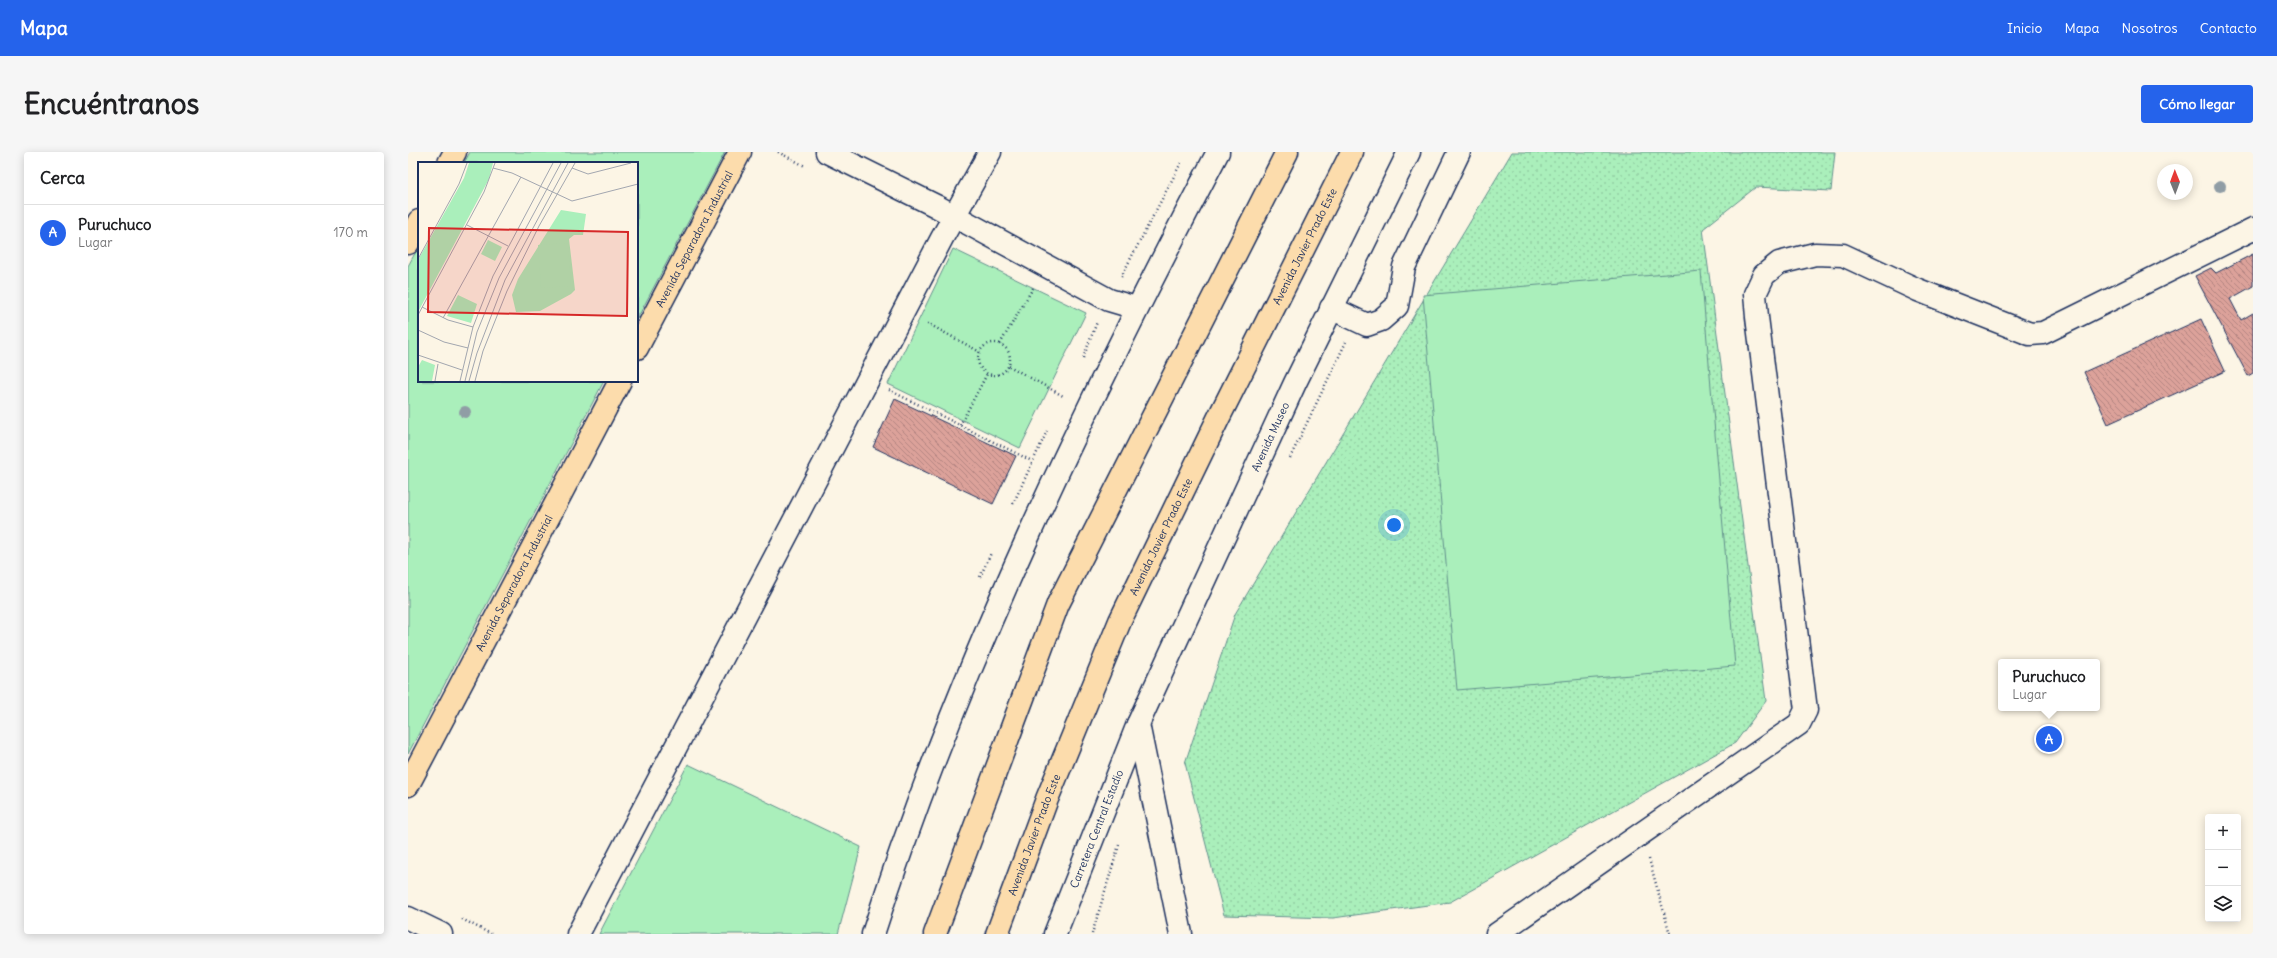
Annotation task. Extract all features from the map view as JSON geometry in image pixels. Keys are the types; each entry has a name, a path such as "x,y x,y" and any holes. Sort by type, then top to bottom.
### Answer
{"main road":[{"path":"450,162 455,152"},
{"name":"Avenida Separadora Industrial","path":"638,346 740,152"},
{"path":"935,934 1058,604 1287,152"},
{"name":"Avenida Javier Prado Este","path":"997,934 1047,799 1120,621 1218,419 1352,152"},
{"path":"408,243 418,223"},
{"name":"Avenida Separadora Industrial","path":"408,785 619,382"}],"street":[{"path":"827,152 954,216 1109,300 1136,308"},
{"path":"578,934 954,216 990,152"},
{"path":"873,934 903,841 1007,582 1136,308 1218,152"},
{"name":"Avenida Museo","path":"1138,724 1331,308 1409,152"},
{"path":"1331,308 1367,325 1381,320 1396,306 1404,267 1459,152"},
{"path":"1497,934 1799,724 1806,710 1757,317 1755,294 1764,275 1779,263 1815,254 1843,255 1918,290 2030,334 2043,332 2253,229"},
{"path":"1138,724 1181,934"},
{"name":"Carretera Central Estadio","path":"1055,934 1138,724"},
{"path":"408,918 441,934"}],"path":[{"path":"1000,344 1034,284"},
{"path":"1289,462 1356,320"},
{"path":"924,322 980,352"},
{"path":"992,343 1000,344 1007,349 1010,357 1009,366 1004,372 996,375 987,374 981,368 978,360 980,352 985,346 992,343"},
{"path":"1009,366 1065,397"},
{"path":"960,425 987,374"},
{"path":"889,390 1032,462"},
{"path":"1642,833 1670,934"},
{"path":"1092,934 1122,838"}],"green space":[{"path":"470,152 725,152 638,317 638,162 465,162"},
{"path":"1512,152 1835,152 1831,191 1756,187 1703,229 1766,701 1735,743 1450,902 1333,918 1224,915 1185,763 1235,614"},
{"path":"418,248 418,382 603,382 408,754 408,266"},
{"path":"953,249 1086,313 1020,448 888,384"},
{"path":"1701,271 1735,666 1457,690 1423,295"},
{"path":"688,764 861,847 838,934 599,934"}],"building":[{"path":"2253,254 2253,286 2230,299 2241,320 2253,313 2253,373 2248,376 2195,276 2211,268 2216,273"},
{"path":"2201,319 2225,371 2108,424 2084,372"},
{"path":"895,399 1016,456 993,504 873,447"}],"place":[{"name":"Puruchuco","path":"2049,739"}]}
